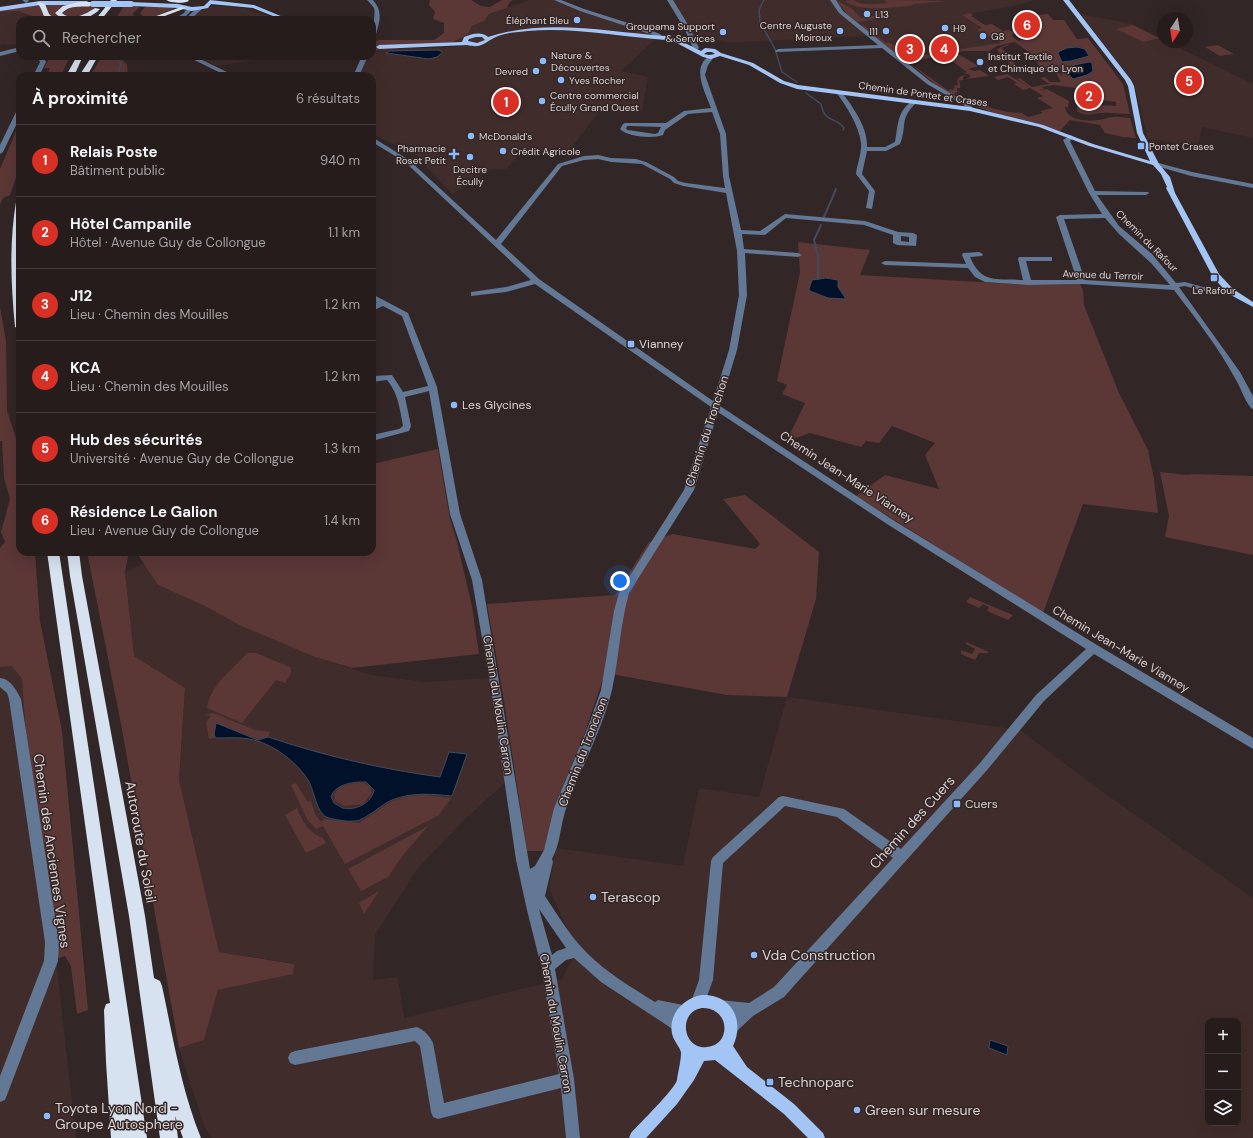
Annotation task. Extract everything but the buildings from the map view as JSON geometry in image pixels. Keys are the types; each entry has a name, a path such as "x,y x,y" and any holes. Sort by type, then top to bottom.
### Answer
{"highway":[{"path":"91,16 95,6 106,0"},
{"path":"101,16 114,0"},
{"path":"113,13 124,0"},
{"path":"169,0 187,0"},
{"path":"40,3 43,5 47,16"},
{"path":"160,16 184,8"},
{"path":"67,72 72,60"},
{"path":"72,72 78,60"},
{"path":"84,72 89,60"},
{"path":"85,72 92,60"},
{"path":"16,228 14,272 16,290"},
{"path":"54,556 138,1138"},
{"name":"Autoroute du Soleil","path":"74,556 137,916 169,1138"},
{"path":"137,916 149,956 174,1083 182,1113 192,1138"},
{"path":"111,959 114,1062 120,1138"}],"main road":[{"path":"0,8 26,0"},
{"path":"184,8 181,4 187,0"},
{"path":"1066,0 1128,80 1140,133 1155,164 1157,173 1172,193 1216,275 1230,291 1253,306"},
{"path":"0,8 40,3 95,6 132,4 200,8 209,2 240,6 279,16"},
{"path":"467,42 470,36 482,36 543,28 660,38"},
{"path":"379,47 453,45 467,42 482,44 487,42 488,39 501,34 527,30 557,29 589,31"},
{"path":"482,36 488,39"},
{"name":"Chemin de Pontet et Crases","path":"660,38 671,39 704,51 752,64 782,82 793,86 905,103 914,102 965,106 1041,126 1070,137 1155,164"},
{"path":"698,1002 716,1005 730,1019 732,1026 731,1034 720,1049 695,1051 680,1038 678,1026 683,1011 689,1006 698,1002"},
{"path":"720,1049 749,1078 789,1109 818,1138"},
{"path":"636,1138 672,1099 680,1088 695,1051"}],"street":[{"path":"370,0 376,7 378,13 376,21"},
{"name":"Chemin de Pontet et Crases","path":"557,0 571,7 629,24 658,35 660,38"},
{"path":"670,0 704,51"},
{"path":"833,0 841,12 929,83 965,106"},
{"path":"183,16 186,14 184,8"},
{"path":"191,16 200,8"},
{"path":"778,51 883,46"},
{"path":"0,54 16,50"},
{"name":"Chemin du Tronchon","path":"539,897 560,808 594,727 606,690 619,611 624,593 689,490 733,350 743,295 741,252 724,163 723,134 702,75 705,65 704,51"},
{"path":"38,72 43,62 42,60"},
{"path":"190,60 215,72"},
{"path":"198,60 224,72"},
{"path":"358,72 363,60"},
{"path":"198,64 209,65"},
{"path":"839,92 844,99 864,140 864,149 861,156 859,174 872,191 870,208"},
{"path":"844,99 850,94"},
{"path":"864,149 892,149 898,143 902,125 901,118 905,103"},
{"path":"667,124 630,124 625,125 623,129 626,132 655,136 661,134 662,129 667,124 686,112 715,110"},
{"path":"0,152 16,118"},
{"name":"Chemin du Rafour","path":"1070,137 1066,140 1092,193 1107,216 1128,239 1153,260 1175,286 1227,357 1247,390 1253,406"},
{"name":"Chemin Jean-Marie Vianney","path":"376,138 397,148 536,281 716,407 890,522 1093,648 1253,744"},
{"name":"Chemin Jean-Marie Vianney","path":"376,141 412,162"},
{"path":"497,244 560,165 584,158 598,157 611,160 636,161 644,163 672,178 676,182 685,185 730,191"},
{"path":"1155,164 1190,174 1253,186"},
{"name":"Chemin du Rafour","path":"1092,193 1146,193"},
{"path":"738,232 762,234 785,216 795,216 816,220 865,224 897,234"},
{"path":"1082,282 1060,217 1107,216"},
{"path":"741,252 798,255"},
{"path":"885,264 970,266 966,255 979,254"},
{"path":"1028,283 1022,259 1050,259"},
{"name":"Avenue du Terroir","path":"970,266 980,278 985,280 1028,283 1082,282 1175,286"},
{"path":"474,294 520,288 536,281"},
{"name":"Chemin du Rafour","path":"1175,286 1185,284 1202,289 1230,291"},
{"name":"Chemin du Moulin Carron","path":"376,298 401,312 408,320 433,387 455,514 477,580 496,690 522,860 527,877 533,910 548,966 567,1079 573,1138"},
{"path":"376,306 383,302"},
{"path":"376,379 389,377 402,395 406,429 376,437"},
{"path":"402,395 433,387"},
{"name":"Chemin des Cuers","path":"732,1026 740,1016 765,1003 779,992 984,766 1040,698 1093,648"},
{"name":"Chemin des Anciennes Vignes","path":"0,682 12,690 15,699 52,942 51,961 0,1095"},
{"path":"716,1005 708,995 706,980 717,861 783,801 840,813 902,857"},
{"path":"550,851 539,870 527,877 554,921 577,952 614,984 646,1003 678,1026"},
{"path":"548,966 562,955 577,952"},
{"path":"698,1002 706,980"},
{"path":"646,1003 677,1012 683,1011"},
{"name":"Chemin des Cuers","path":"716,1005 728,1009 749,1010"},
{"path":"295,1058 417,1034 426,1043 438,1112 567,1079"}],"shaded area":[{"path":"430,0 471,0 481,6 490,7 502,0 513,0 509,3 507,8 489,14 484,21 472,26 468,34 450,44 376,44 376,41 380,40 434,40 444,33 444,23 433,19 435,12 429,5"},
{"path":"530,0 555,0 630,23 660,35 621,71 648,77 642,111 604,105 566,155 531,149 520,153 506,169 491,169 484,172 475,180 452,194 416,155 376,136 376,72 360,72 366,60 376,60 376,49 458,47 456,41 468,34 472,26 484,21 489,14"},
{"path":"672,0 830,0 837,9 867,36 741,42 725,42 695,37"},
{"path":"835,0 1034,0 1019,5 963,15 1014,41 908,62 902,59 845,12"},
{"path":"836,0 851,8 861,18 879,15 875,11 880,11 881,12 879,12 888,17 857,22 847,14"},
{"path":"853,0 860,3 870,4 888,3 884,0 947,1 915,4 910,6 867,8 851,5 845,1"},
{"path":"38,5 41,7 44,16 32,16 18,11 0,12 0,10"},
{"path":"45,5 72,5 60,9 55,13 56,16 49,16"},
{"path":"97,5 90,11 78,16 65,16 62,13 71,7"},
{"path":"124,6 138,6 139,8 133,13 134,16 118,16"},
{"path":"219,6 244,8 269,16 195,16 198,12 209,7"},
{"path":"145,7 171,7 174,9 155,16 142,16 140,13"},
{"path":"18,11 32,16 16,16 16,44 0,45 0,12"},
{"path":"971,13 973,15 971,16 985,25 992,24 1003,31 1009,30 1014,32 1012,36 1018,41 1031,37 1035,28 1040,28 1040,26 1036,25 1040,17 1036,15 1048,14 1053,20 1064,20 1077,39 1088,38 1123,84 1130,114 1104,113 1089,115 1080,113 1077,111 1077,105 1098,108 1099,105 1116,106 1116,102 1084,98 1084,89 1053,85 1042,87 1044,89 1036,91 1047,89 1069,101 1068,107 1065,107 1066,111 1069,115 1078,119 1094,121 1110,117 1130,118 1136,138 1105,133 1100,125 1070,120 1060,131 995,113 974,105 984,103 991,108 1008,112 1022,113 1028,117 1043,113 1040,111 1053,108 1037,98 1043,96 1030,88 1023,90 1014,84 1017,83 1008,77 998,80 994,77 1007,74 1031,88 1017,79 1020,78 1032,87 1049,84 1040,78 1045,77 1050,82 1061,82 1054,70 1046,70 1056,69 1062,77 1060,67 1056,64 1055,67 1032,71 1030,69 1040,68 1033,55 1015,42 997,46 989,51 964,51 909,62 901,59 860,25 863,25 886,43 891,43 910,57 1001,43 978,31 973,26 978,29 982,28 962,15","holes":["1081,47 1088,56 1062,62 1067,48","1089,62 1091,73 1073,79 1068,74 1067,68"]},
{"path":"1081,14 1132,24 1157,37 1157,48 1179,48 1253,84 1253,138 1202,127 1198,146 1148,139 1134,83"},
{"path":"1133,25 1157,37 1157,39 1144,42 1116,29"},
{"path":"1008,44 1009,45 1001,48 1010,55 1017,69 1006,70 1009,65 1008,60 1000,54 997,49"},
{"path":"1218,45 1234,54 1220,56 1205,47"},
{"path":"958,54 977,65 982,65 968,69 974,71 980,70 989,76 966,79 970,77 970,75 964,73 967,72 945,56"},
{"path":"48,60 68,60 63,72 48,72 50,68 44,68"},
{"path":"100,60 122,60 127,64 128,72 92,72"},
{"path":"203,60 254,60 216,66"},
{"path":"911,64 949,91 950,89 953,90 955,87 953,86 958,85 957,80 961,76 966,75 963,77 963,80 958,81 960,82 960,88 957,88 957,91 960,91 953,95 936,85"},
{"path":"16,131 16,178 10,195 3,198 0,204 0,169"},
{"path":"798,242 870,250 860,275 1029,285 1080,284 1083,290 1084,305 1119,393 1148,450 1154,479 1158,513 1083,504 1043,613 856,496 885,475 939,489 925,455 935,443 892,426 879,443 866,441 861,447 810,433 796,438 789,436 805,403 782,394 787,385 777,381 800,272"},
{"path":"0,307 6,341 7,411 16,438 16,556 35,556 40,621 62,731 88,1010 77,1014 71,966 65,956 56,959 28,763 22,679 12,666 0,667 0,548 5,542 1,532 10,499 4,478 2,441 0,441"},
{"path":"438,449 450,519 472,606 479,654 352,668 315,657 239,625 207,607 158,585 139,556 376,556 376,463"},
{"path":"1160,472 1186,475 1253,476 1253,555 1165,537 1169,516"},
{"path":"745,495 819,552 816,599 787,697 727,695 605,673 583,738 558,798 544,851 527,851 504,701 487,604 615,595 649,542 673,534 755,549 760,544 723,499"},
{"path":"88,556 128,556 125,572 134,656 185,688 179,780 219,952 294,964 293,974 218,990 204,1040 179,1048 121,724"},
{"path":"144,563 158,585 207,607 239,625 327,661 372,675 424,682 489,678 505,783 466,818 417,869 375,935 373,980 398,977 404,1018 562,979 577,951 549,888 556,848 683,866 699,788 759,797 787,697 1020,730 1100,790 1253,898 1253,1138 212,1138 204,1126 179,1048 204,1040 218,990 292,974 294,963 219,952 179,780 185,689 133,656 125,572"},
{"path":"970,597 1013,615 1008,620 987,611 989,607 983,604 979,608 966,602"},
{"path":"966,642 989,652 979,653 975,660 961,654 961,650 972,654 975,649 966,644"},
{"path":"247,653 256,653 290,667 291,671 285,683 276,680 242,723 207,708 209,699 218,684"},
{"path":"12,665 22,679 28,763 56,959 76,1138 0,1138 0,667"},
{"path":"213,713 255,730 270,732 268,737 258,739 216,723 215,738 209,739 206,722 211,716 205,715"},
{"path":"296,783 308,802 311,801 315,814 321,822 325,819 359,823 392,801 409,796 426,795 451,798 439,815 345,864 323,826 316,829 307,819 291,785"},
{"path":"364,783 370,786 372,793 363,804 345,806 335,801 334,795 339,788 351,784"},
{"path":"297,808 310,830 323,838 326,843 306,853 285,815"},
{"path":"428,826 403,855 388,877 361,891 348,869"},
{"path":"379,891 364,914 359,903"}],"water":[{"path":"1077,47 1085,49 1089,56 1062,62 1058,53 1060,51 1067,48"},
{"path":"438,50 443,52 437,57 429,59 386,53 389,51"},
{"path":"1089,62 1092,63 1093,71 1087,75 1073,79 1066,71 1070,67"},
{"path":"826,278 838,280 838,287 846,299 828,298 810,291 809,289 812,280"},
{"path":"216,723 258,740 268,737 353,761 440,777 449,752 467,754 452,796 422,794 400,797 388,802 360,820 346,821 329,818 321,812 318,808 308,780 297,766 283,754 258,741 241,738 216,738 214,735","holes":["366,782 374,790 370,799 362,805 348,809 342,808 334,803 331,796 339,787 351,783"]},
{"path":"990,1040 1008,1046 1007,1055 989,1048"}],"waterway":[{"path":"764,0 759,10 760,22 775,49 782,72 797,82"},
{"path":"117,60 122,64 120,65 119,72"},
{"path":"806,93 821,104 825,114 841,124 844,128 843,130"},
{"path":"824,217 836,189"},
{"path":"818,279 818,256 814,240 821,225"}],"place":[{"name":"L13","path":"867,14"},
{"name":"Éléphant Bleu","path":"577,20"},
{"name":"Résidence Le Galion","path":"1027,25"},
{"name":"H9","path":"945,28"},
{"name":"Centre Auguste Moiroux","path":"840,31"},
{"name":"I11","path":"886,31"},
{"name":"Groupama Support & Services","path":"723,32"},
{"name":"G8","path":"983,36"},
{"name":"J12","path":"910,49"},
{"name":"KCA","path":"944,49"},
{"name":"Nature & Découvertes","path":"543,61"},
{"name":"Institut Textile et Chimique de Lyon","path":"980,62"},
{"name":"Devred","path":"536,71"},
{"name":"Yves Rocher","path":"561,80"},
{"name":"Hub des sécurités","path":"1189,81"},
{"name":"Hôtel Campanile","path":"1089,96"},
{"name":"Centre commercial Écully Grand Ouest","path":"542,101"},
{"name":"Relais Poste","path":"506,102"},
{"name":"McDonald's","path":"471,136"},
{"name":"Pontet Crases","path":"1141,146"},
{"name":"Crédit Agricole","path":"503,151"},
{"name":"Pharmacie Roset Petit","path":"454,154"},
{"name":"Decitre Écully","path":"470,157"},
{"name":"Le Rafour","path":"1214,278"},
{"name":"Vianney","path":"631,344"},
{"name":"Les Glycines","path":"454,405"},
{"name":"Cuers","path":"957,804"},
{"name":"Terascop","path":"593,897"},
{"name":"Vda Construction","path":"754,955"},
{"name":"Technoparc","path":"770,1082"},
{"name":"Green sur mesure","path":"857,1110"},
{"name":"Toyota Lyon Nord - Groupe Autosphere","path":"47,1116"}]}
